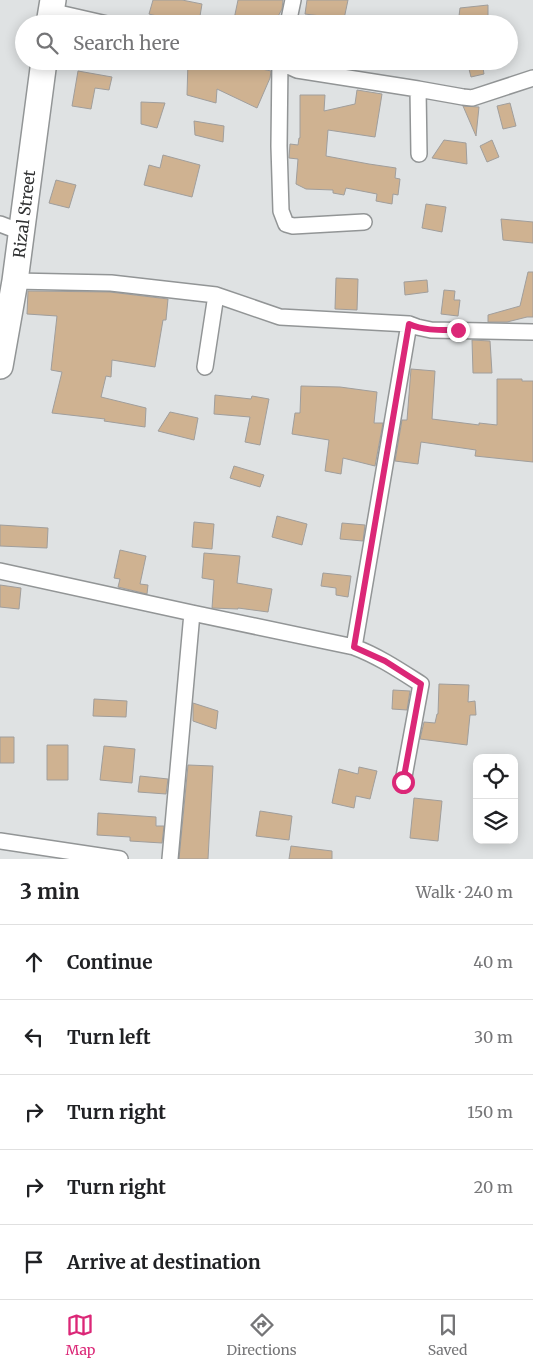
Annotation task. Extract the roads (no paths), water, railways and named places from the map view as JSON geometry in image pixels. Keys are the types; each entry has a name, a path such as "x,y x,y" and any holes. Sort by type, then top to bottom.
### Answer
{"highway":[{"name":"Rizal Street","path":"0,366 15,282 11,228 42,70"}],"street":[{"path":"290,15 293,0"},
{"path":"51,12 65,15"},
{"path":"279,70 281,211 286,224 293,226 364,222"},
{"path":"297,70 463,98 472,98 533,78"},
{"path":"418,89 419,154"},
{"path":"15,282 105,282 216,295 280,317 409,324 417,328 431,330 533,332"},
{"path":"204,367 216,295"},
{"path":"354,647 409,324"},
{"path":"0,570 354,647 385,661 421,684 403,782"},
{"path":"170,859 192,613"},
{"path":"0,841 120,859"}]}
